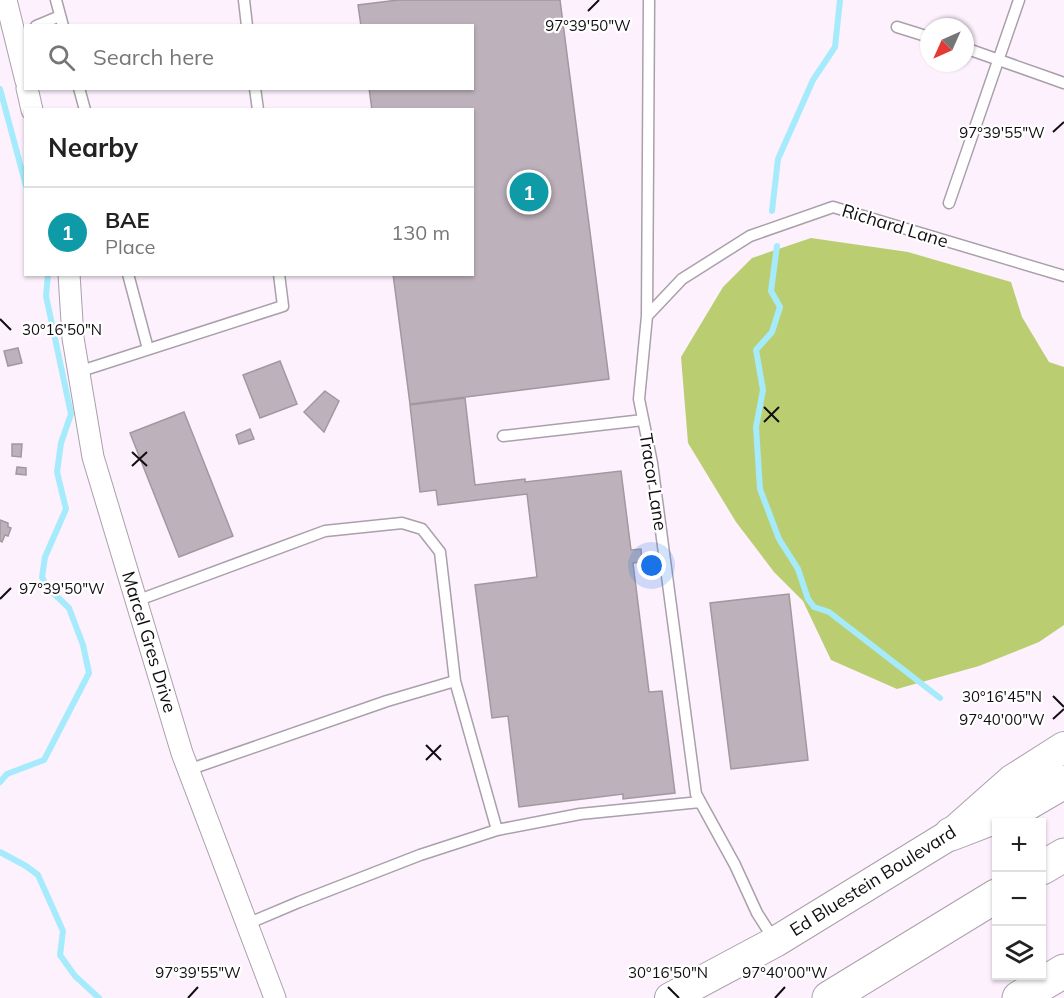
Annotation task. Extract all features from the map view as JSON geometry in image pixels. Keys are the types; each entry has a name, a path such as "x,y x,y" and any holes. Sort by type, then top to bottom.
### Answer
{"highway":[{"path":"951,834 1021,807 1064,782"},
{"path":"1046,865 1064,855"},
{"path":"829,998 992,898"},
{"path":"1019,998 1064,970"}],"main road":[{"name":"Ed Bluestein Boulevard","path":"670,998 776,942 951,834 1012,780 1064,747"}],"street":[{"path":"6,0 20,32 24,65"},
{"path":"27,90 32,108"},
{"name":"Marcel Gres Drive","path":"69,276 73,338 93,457 188,770 275,998"}],"lane":[{"path":"46,24 61,21 56,0"},
{"path":"244,0 247,24"},
{"name":"Tracor Lane","path":"650,0 647,316 639,399 652,463 696,794 735,865 757,913 776,942"},
{"path":"949,203 1019,0"},
{"path":"897,27 920,34"},
{"path":"974,51 1064,83"},
{"path":"80,90 84,108"},
{"path":"255,90 258,108"},
{"name":"Richard Lane","path":"647,316 682,279 750,236 833,207 1064,276"},
{"path":"129,276 148,349"},
{"path":"78,372 283,306 279,276"},
{"path":"503,436 643,420"},
{"path":"136,601 325,531 402,523 422,530 440,552 455,681 496,830"},
{"path":"188,770 387,701 455,681"},
{"path":"247,924 410,858 496,830 580,814 700,802"}],"green space":[{"path":"811,238 908,252 1011,282 1022,317 1049,362 1064,367 1064,625 1039,642 979,666 897,689 831,660 803,601 774,572 736,522 688,443 681,357 723,287 752,258"}],"building":[{"path":"398,0 560,0 609,379 410,404 393,276 474,276 474,108 372,108 369,90 474,90 474,24 361,24 358,5"},
{"path":"18,348 22,363 8,366 4,351"},
{"path":"280,361 297,404 260,418 243,375"},
{"path":"325,391 339,401 324,432 304,412"},
{"path":"465,398 475,485 621,471 631,550 641,549 642,562 633,563 649,692 662,691 675,793 623,799 623,794 519,807 508,716 492,718 475,585 537,577 527,494 438,505 436,490 420,492 410,405"},
{"path":"184,412 233,536 179,557 130,433"},
{"path":"250,429 254,439 239,444 236,435"},
{"path":"12,444 22,444 21,457 12,456"},
{"path":"17,467 26,468 26,475 16,474"},
{"path":"0,520 8,523 8,527 11,528 8,536 5,535 2,542 0,541"},
{"path":"789,594 808,760 731,769 710,603"}],"waterway":[{"path":"772,211 778,159 813,80 835,47 840,0"},
{"path":"0,89 24,179"},
{"path":"777,246 771,291 780,307 772,332 756,350 763,390 756,427 760,489 779,539 798,569 808,599 814,607 829,612 940,698"},
{"path":"0,782 7,774 44,760 89,673 83,645 69,608 47,587 42,577 45,557 66,509 57,472 61,443 71,414 46,296 48,276"},
{"path":"0,852 38,875 63,931 60,955 75,976 99,998"}],"place":[{"name":"BAE","path":"529,192"}]}
